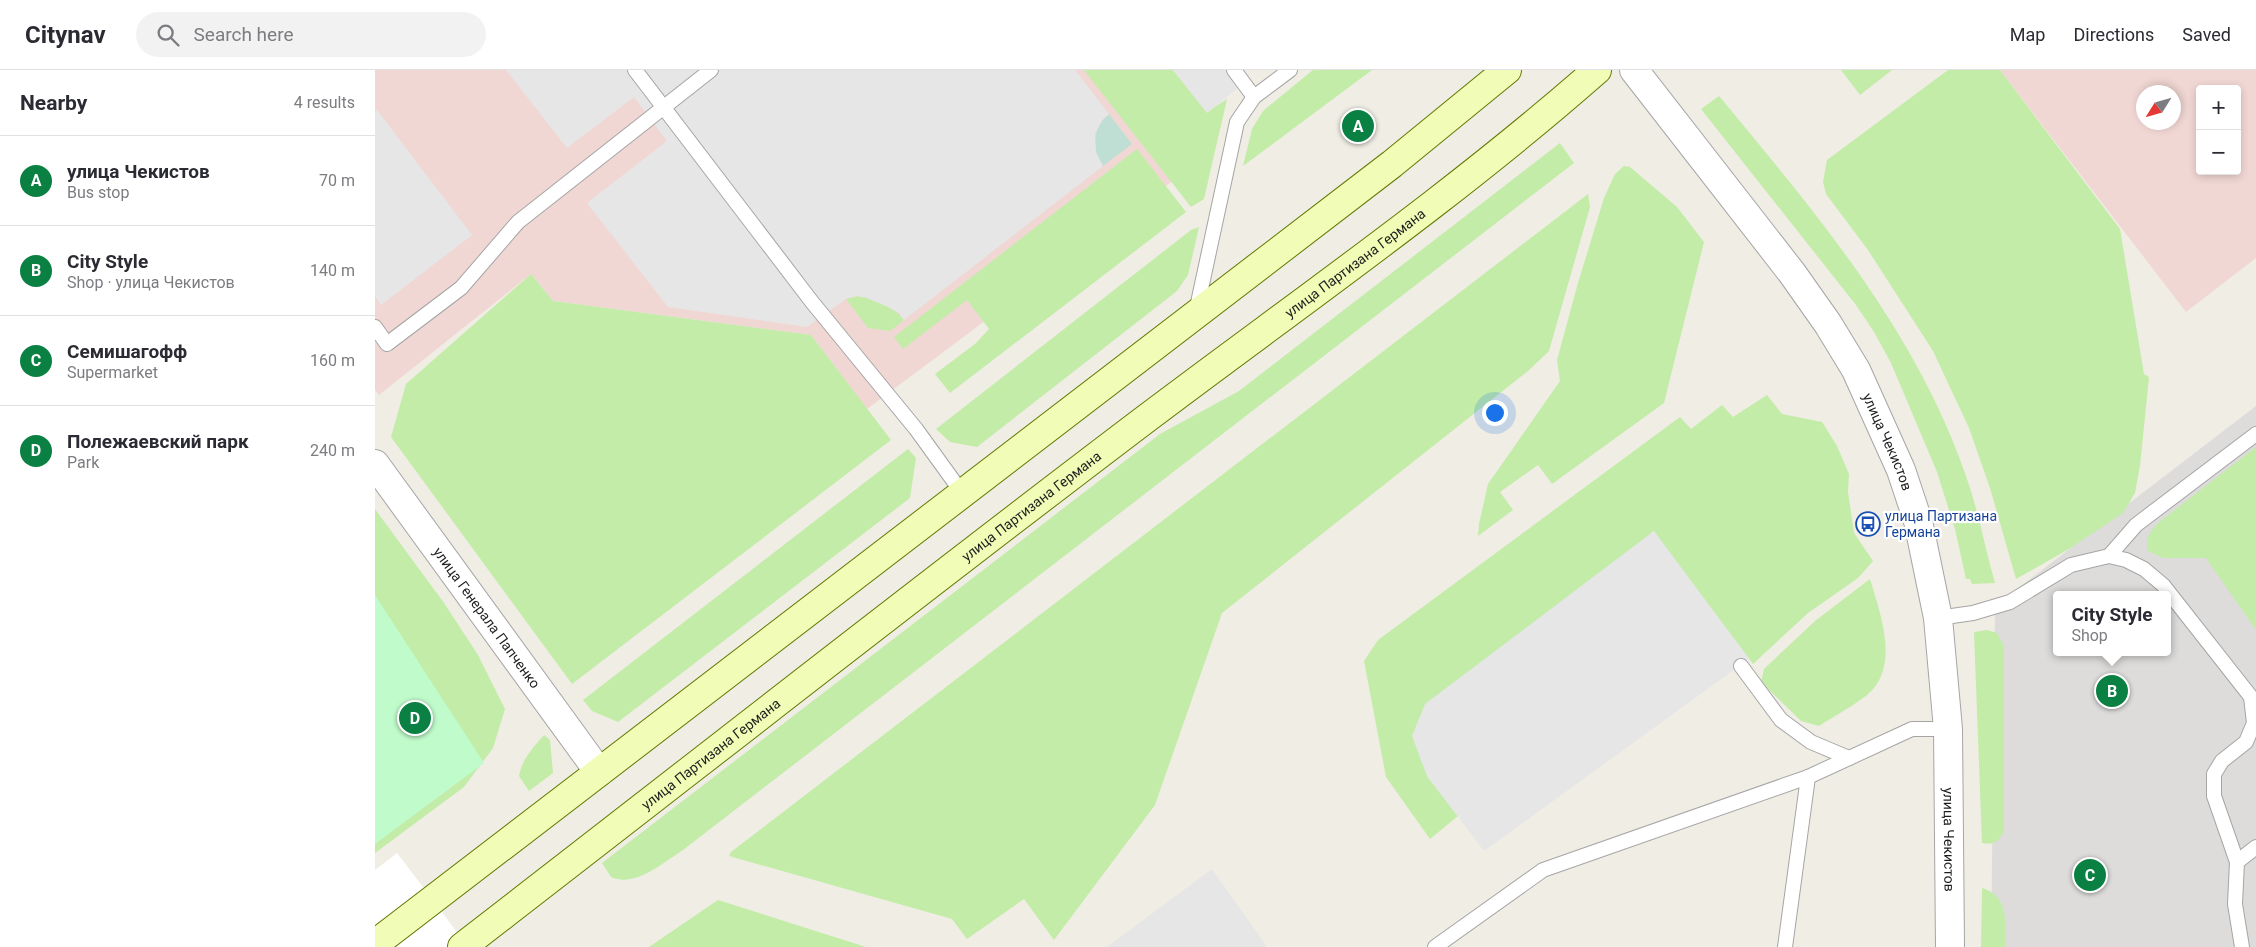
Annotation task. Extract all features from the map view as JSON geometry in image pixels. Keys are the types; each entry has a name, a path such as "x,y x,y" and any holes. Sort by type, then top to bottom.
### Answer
{"main road":[{"path":"375,944 1392,164 1507,70"},
{"name":"улица Партизана Германа","path":"464,945 1144,420 1433,203 1552,110 1597,70"}],"street":[{"name":"улица Чекистов","path":"1634,70 1792,273 1856,370 1901,470 1918,521 1938,618 1948,729 1950,947"},
{"name":"улица Генерала Папченко","path":"375,464 599,772"}],"lane":[{"path":"635,70 812,302 916,429 963,494"},
{"path":"375,328 387,344 461,288 518,222 711,70"},
{"path":"1234,70 1254,97"},
{"path":"1195,314 1237,122 1254,97 1290,70"},
{"path":"2109,556 2136,526 2256,434"},
{"path":"1938,618 1973,613 2009,602 2071,565 2109,556 2126,560 2144,569 2168,591"},
{"path":"2171,595 2251,697 2254,723 2246,742 2222,761 2215,774 2214,796 2237,862 2235,904 2242,947"},
{"path":"1741,666 1781,720 1811,742 1849,758"},
{"path":"1435,947 1543,870 1808,777 1913,728 1948,729"},
{"path":"1785,947 1808,777"},
{"path":"2237,862 2256,847"}],"shaded area":[{"path":"375,70 1137,70 1202,159 867,409 811,335 553,301 531,274 379,395 375,390"},
{"path":"506,70 1075,70 1109,114 1102,120 1095,134 1096,152 1103,166 904,320 899,313 888,307 857,296 846,299 807,327 668,307 587,203 667,141 634,97 567,148"},
{"path":"1173,70 1234,70 1244,83 1207,113"},
{"path":"2000,70 2256,70 2256,258 2186,312"},
{"path":"377,110 472,235 381,305 375,296 375,111"},
{"path":"1109,114 1132,144 1103,166 1096,153 1095,138 1099,125"},
{"path":"2256,406 2256,947 1991,947 1995,606"},
{"path":"1654,531 1749,659 1484,851 1427,776 1412,736 1425,704"},
{"path":"1212,869 1267,947 1107,947"}],"green space":[{"path":"1084,70 1173,70 1207,112 1227,99 1204,199 1191,207"},
{"path":"1313,70 1372,70 1243,166 1252,129 1263,111"},
{"path":"1841,70 1892,70 1860,95"},
{"path":"1948,70 2000,70 2120,229 2144,374 2149,377 2140,466 2135,493 2123,513 2069,549 2016,579 1990,488 1969,428 1933,351 1868,250 1826,194 1823,182 1827,160"},
{"path":"1719,96 1829,233 1864,280 1896,329 1924,380 1949,433 1970,488 1995,583 1972,584 1970,579 1966,579 1955,529 1937,472 1891,363 1856,305 1701,109"},
{"path":"1560,143 1574,163 683,850 658,867 639,876 630,879 611,877 602,863 1160,434 1239,391"},
{"path":"1137,149 1186,212 950,393 935,374 975,344 989,329 967,300 903,349 894,337"},
{"path":"1624,166 1630,167 1677,207 1704,242 1664,403 1552,484 1538,465 1500,492 1513,510 1478,536 1488,484 1560,381 1557,360 1578,283 1604,198 1615,174"},
{"path":"1588,194 1590,207 1549,351 1528,371 1222,613 1155,805 1054,940 1024,899 967,939 952,919 729,856 731,852"},
{"path":"1199,227 1188,275 1177,291 977,447 950,442 936,429 1191,230"},
{"path":"531,274 553,301 811,335 891,440 572,684 391,437 406,384"},
{"path":"857,296 883,304 900,315 904,320 890,331 868,328 846,299"},
{"path":"1767,395 1782,414 1822,422 1837,446 1849,474 1848,492 1854,533 1873,561 1858,578 1808,613 1753,664 1653,531 1427,776 1458,816 1430,839 1386,777 1364,661 1378,640 1680,417 1691,429 1722,405 1733,417"},
{"path":"2256,447 2256,630 2206,558 2163,558 2148,551 2147,539 2158,523"},
{"path":"908,449 916,458 910,498 618,722 592,711 583,700"},
{"path":"375,509 444,603 478,655 505,709 493,748 464,787 375,853"},
{"path":"1870,579 1879,608 1885,639 1886,655 1883,670 1877,683 1867,695 1819,726 1801,721 1761,682 1764,669 1815,621"},
{"path":"375,595 484,763 375,844"},
{"path":"1987,630 1997,633 2004,646 2004,831 1998,840 1990,844 1982,843 1974,632"},
{"path":"544,735 550,740 553,773 529,791 519,776 520,770 529,754"},
{"path":"1982,888 1991,892 2002,904 2005,920 2005,947 1981,947"},
{"path":"718,900 866,947 649,947"}],"pier":[{"path":"397,853 468,947 375,947 375,870"}],"place":[{"name":"улица Чекистов","path":"1358,126"},
{"name":"улица Партизана Германа","path":"1868,524"},
{"name":"City Style","path":"2112,691"},
{"name":"Полежаевский парк","path":"415,718"},
{"name":"Семишагофф","path":"2090,875"}]}
